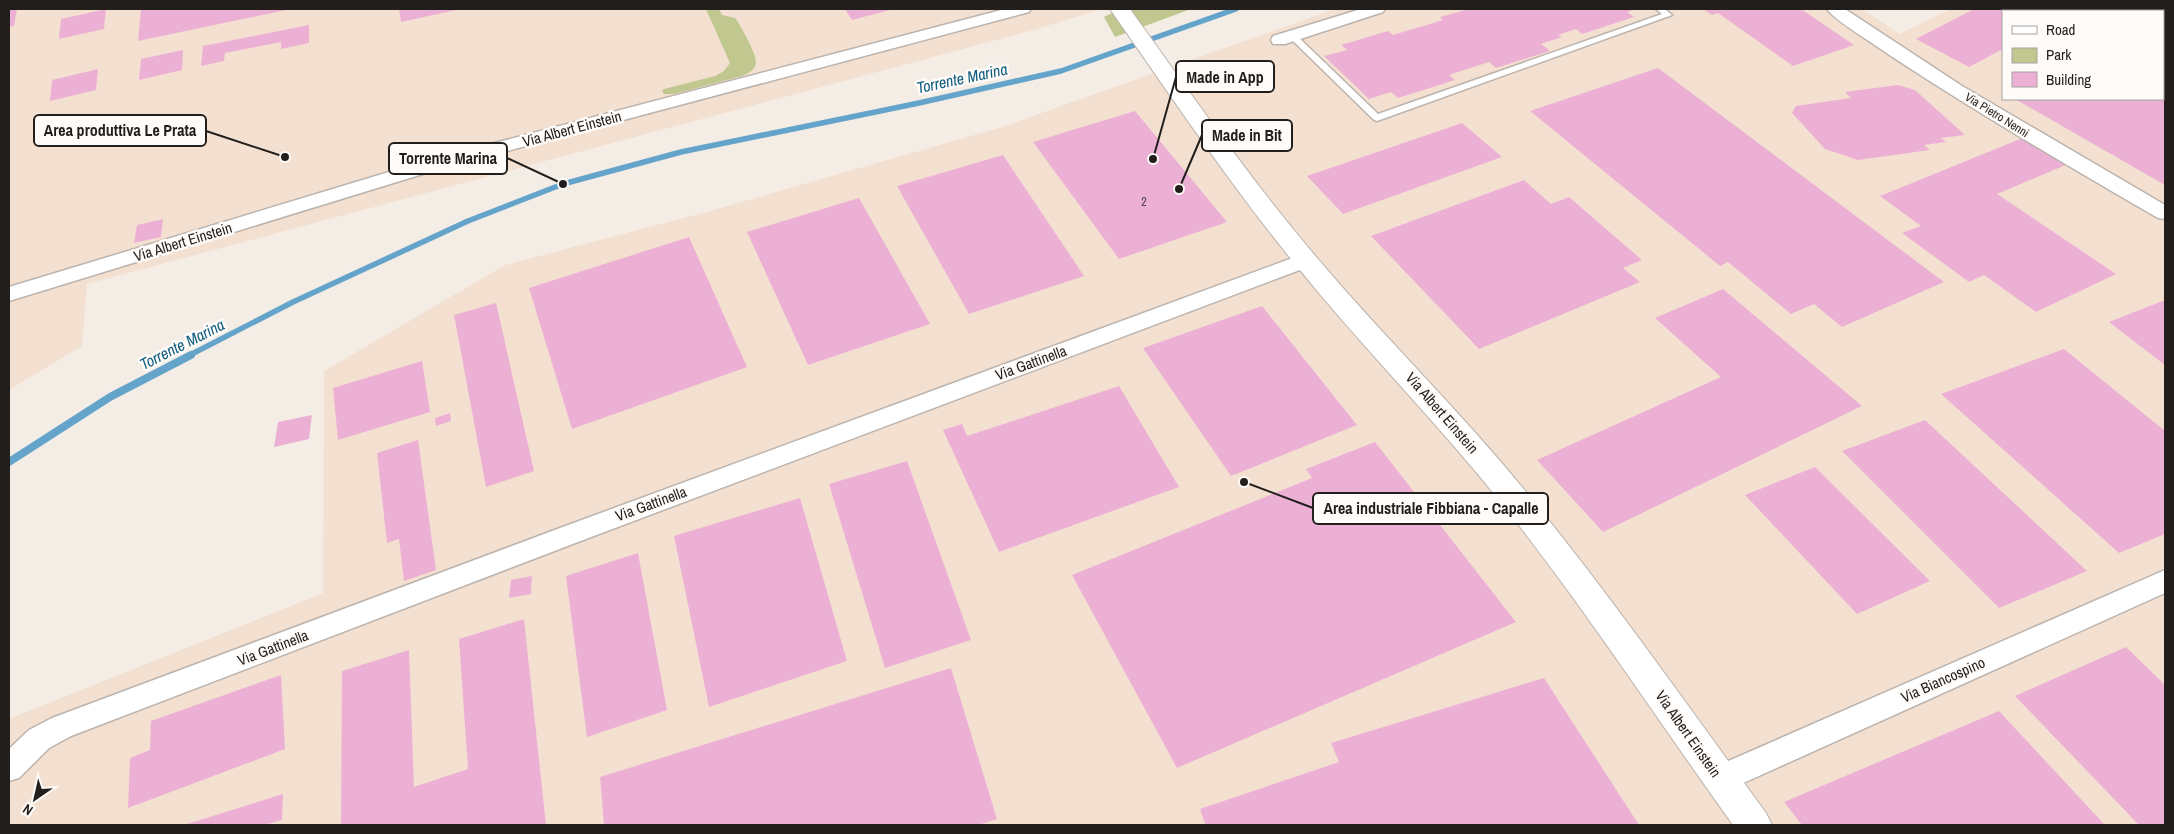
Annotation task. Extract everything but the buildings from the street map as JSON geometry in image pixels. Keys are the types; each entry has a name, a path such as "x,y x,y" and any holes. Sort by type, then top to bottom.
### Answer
{"street":[{"name":"Via Albert Einstein","path":"9,294 430,166 1023,9"},
{"name":"Via Albert Einstein","path":"1120,9 1230,167 1306,260 1458,430 1525,511 1616,632 1754,825"},
{"path":"1285,38 1376,9"},
{"name":"Via Pietro Nenni","path":"1835,9 1884,45 2040,141 2165,213"},
{"name":"Via Gattinella","path":"9,768 38,739 62,727 560,538 1306,260"},
{"name":"Via Biancospino","path":"1720,779 2165,581"}],"lane":[{"path":"1285,38 1377,118 1668,15 1660,9"}],"shaded area":[{"path":"9,9 1101,9 1034,30 87,284 82,346 9,390"},
{"path":"1335,9 1862,9 1899,34 1951,9 2165,9 2165,825 9,825 9,719 323,593 324,371 505,265 710,211 1002,127"}],"green space":[{"path":"706,9 719,9 722,15 735,18 754,52 755,67 749,73 742,76 674,94 664,94 662,91 664,89 715,76 724,71 730,63"},
{"path":"1120,9 1191,9 1115,37 1104,17"}],"waterway":[{"name":"Torrente Marina","path":"188,356 293,302 468,221 563,184 681,152 919,103 1061,71 1236,9"},
{"name":"Torrente Marina","path":"9,462 110,397 191,355"}],"place":[{"name":"Area produttiva Le Prata","path":"285,157"},
{"name":"Made in App","path":"1153,159"},
{"name":"Torrente Marina","path":"563,184"},
{"name":"Made in Bit","path":"1179,189"},
{"name":"Area industriale Fibbiana - Capalle","path":"1244,482"}]}
